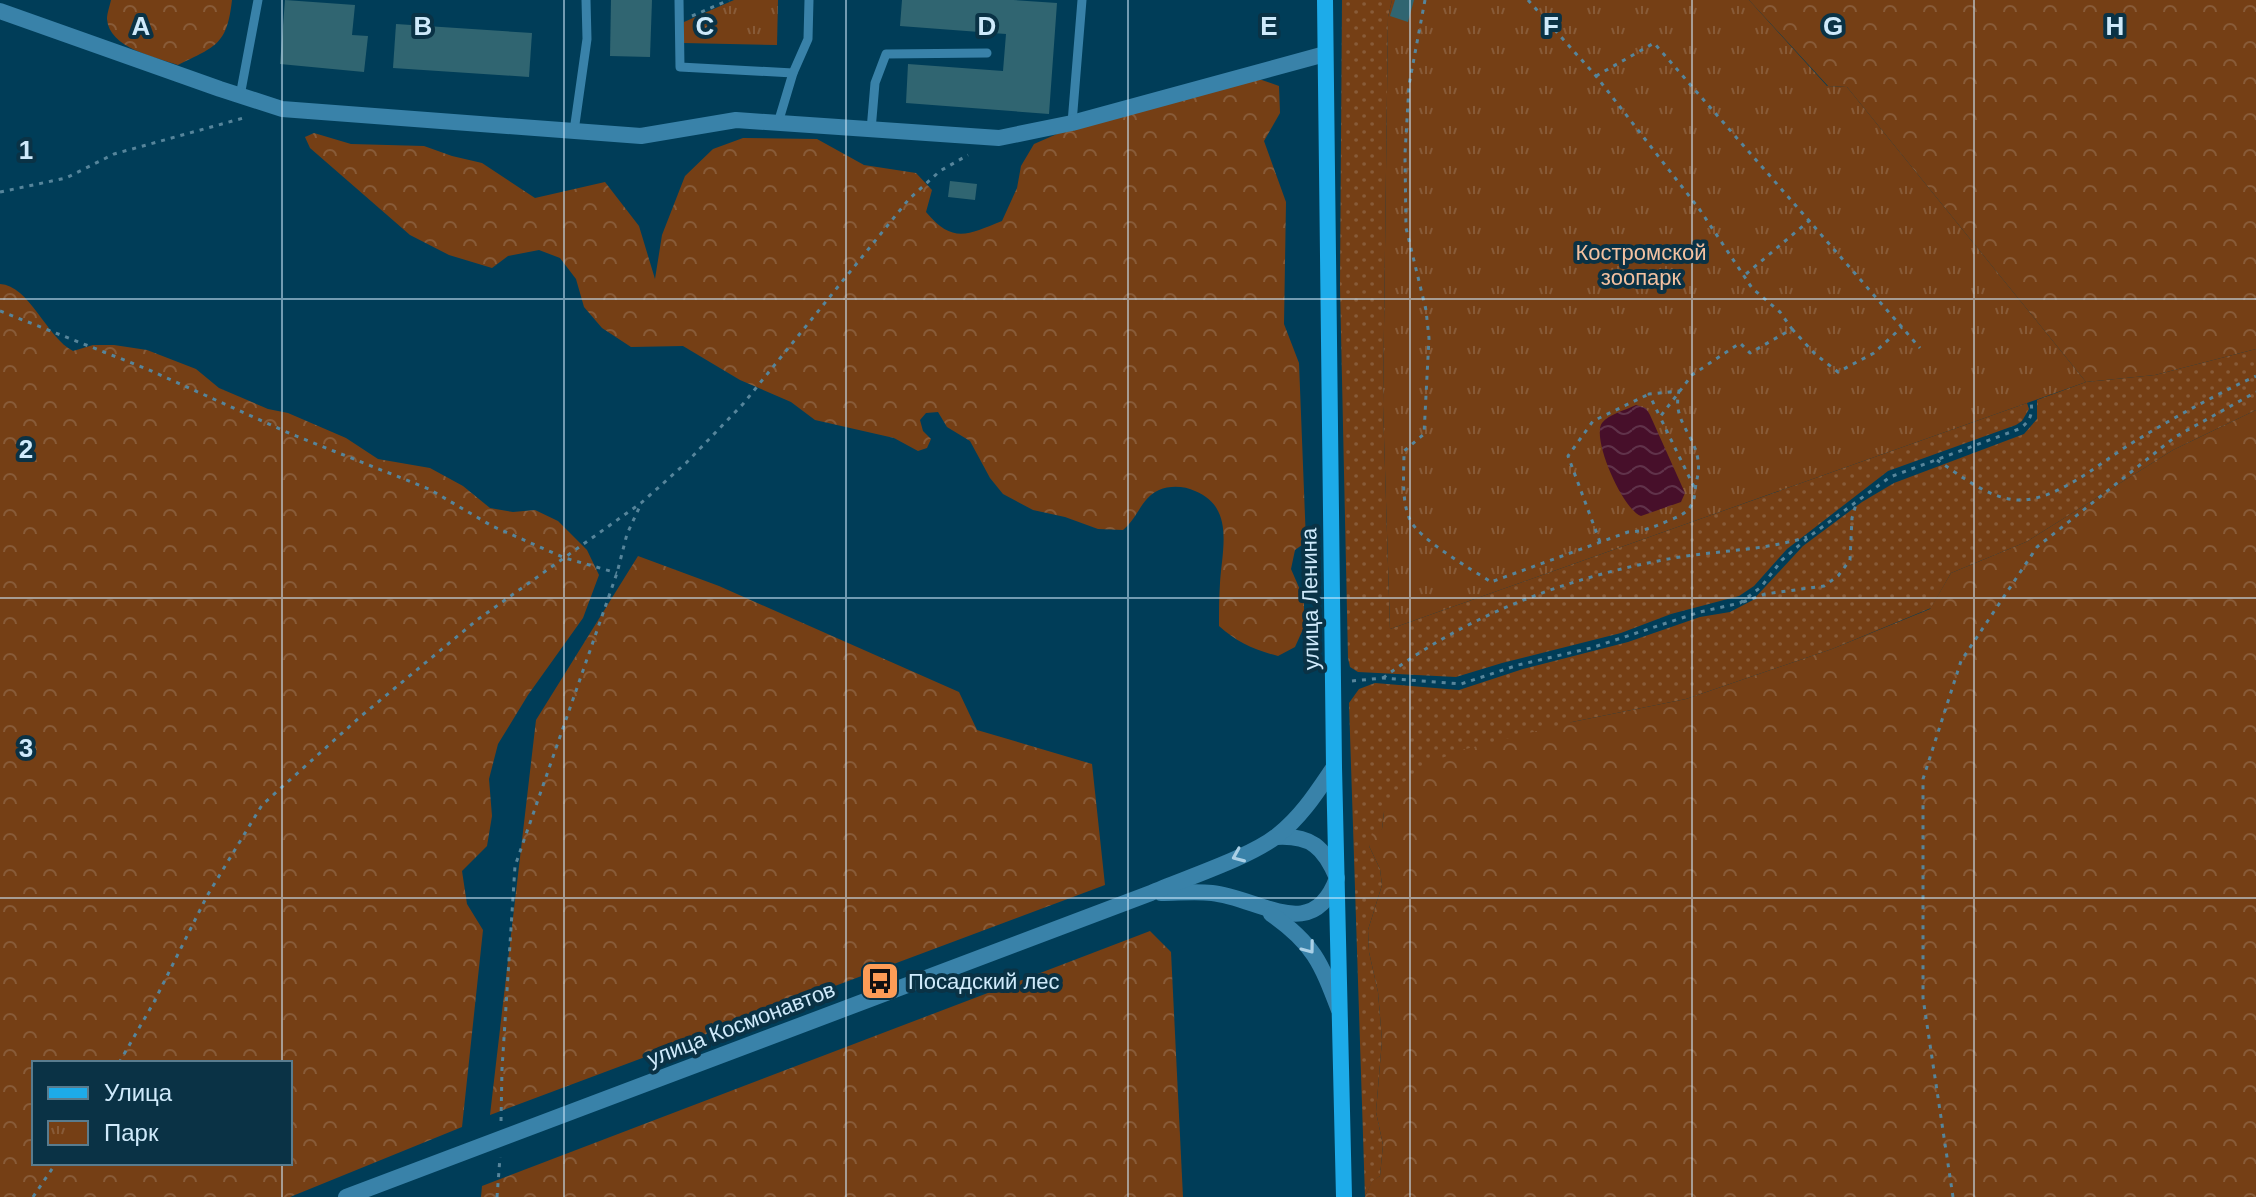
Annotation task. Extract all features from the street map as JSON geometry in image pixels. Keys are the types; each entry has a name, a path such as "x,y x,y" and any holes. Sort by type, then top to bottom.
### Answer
{"main road":[{"name":"улица Ленина","path":"1325,0 1334,767 1344,1197"}],"street":[{"path":"0,11 282,109 641,136 736,120 999,138 1072,123 1325,54"},
{"name":"улица Космонавтов","path":"346,1197 1151,893 1252,851 1276,837 1303,812 1334,767"},
{"path":"1151,893 1213,893 1301,916 1319,908 1331,895 1337,878 1327,855 1312,843 1293,836 1276,837"},
{"path":"1253,902 1297,932 1323,966 1340,1014"}],"lane":[{"path":"240,96 258,0"},
{"path":"574,131 587,39 586,0"},
{"path":"679,0 680,67 793,73"},
{"path":"778,123 793,73 808,39 809,0"},
{"path":"1072,123 1082,0"},
{"path":"871,130 875,83 886,54 987,53"}],"path":[{"path":"679,22 729,0"},
{"path":"1425,0 1409,85 1405,154 1406,228 1426,310 1429,338 1424,434 1404,451 1404,489 1411,521 1421,534 1491,582 1683,514 1696,499 1695,489 1649,394"},
{"path":"1528,0 1596,76 1700,210 1752,288 1780,312 1815,354 1838,372 1874,353 1902,327"},
{"path":"1596,76 1654,43 1920,348"},
{"path":"0,192 66,178 114,154 253,115"},
{"path":"120,1061 154,1002 207,896 262,805 360,717 477,620 641,503 686,463 743,404 909,199 940,171 999,138"},
{"path":"1745,275 1810,220"},
{"path":"0,311 147,369 291,434 429,489 492,526 565,558 617,573"},
{"path":"1660,417 1692,375 1740,343 1750,353 1792,329"},
{"path":"1937,460 1992,494 2025,500 2072,481 2199,403 2256,376"},
{"path":"1600,543 1568,456 1593,421 1649,394 1679,391"},
{"path":"1679,391 1675,406 1698,459 1699,475 1695,489"},
{"path":"1953,1197 1923,998 1923,779 1961,661 2037,547 2175,437 2256,392"},
{"path":"1740,603 1761,587 1782,560 1810,536 1890,477 2027,424 2033,412 2031,402"},
{"path":"1333,682 1383,678 1461,684 1765,594 1824,586 1838,576 1850,560 1852,518 1857,500"},
{"path":"497,1197 515,866 617,573 627,534 641,503"},
{"path":"1383,678 1416,653 1515,602 1656,562 1697,554 1753,550 1810,536"},
{"path":"33,1197 55,1165"}],"green space":[{"path":"111,0 232,0 227,26 218,42 178,65 146,55 116,37 107,19"},
{"path":"734,0 778,0 777,45 684,43 684,22"},
{"path":"1342,0 1392,0 1388,17 1383,405 1390,629 2027,403 2029,409 2022,421 1888,471 1787,549 1754,586 1739,596 1671,614 1621,633 1456,677 1358,672 1350,667 1348,658 1340,286"},
{"name":"Костромской зоопарк","path":"1392,0 1749,0 1827,86 1847,87 2086,382 1390,629 1383,405 1388,17"},
{"path":"1749,0 2256,0 2256,349 2155,375 2086,382 1847,87 1828,86"},
{"path":"1259,79 1279,86 1280,113 1264,141 1286,202 1284,324 1299,363 1306,542 1295,550 1291,569 1304,599 1304,627 1295,647 1278,656 1246,645 1219,626 1224,544 1221,518 1208,498 1195,491 1177,487 1159,490 1148,498 1123,530 1098,529 1033,510 1003,494 990,478 970,441 947,427 938,412 926,413 920,420 923,431 931,439 927,448 918,451 894,438 815,420 791,402 740,380 683,346 631,347 602,328 584,307 576,279 560,258 539,250 508,256 492,268 449,255 410,235 310,148 305,137 314,133 351,144 424,146 482,163 535,198 605,182 639,226 655,279 662,235 685,176 713,149 743,138 817,139 864,165 916,173 932,190 926,212 944,229 953,233 970,233 1002,221 1017,188 1021,166 1034,144 1080,124"},
{"path":"0,284 20,293 55,335 73,351 93,345 147,350 196,369 219,388 346,438 378,459 430,468 463,486 490,508 513,512 535,510 558,521 587,550 599,575 583,618 528,695 498,744 489,779 492,816 487,846 462,871 467,904 483,930 462,1127 290,1197 0,1197"},
{"path":"2256,349 2256,410 2173,450 2026,542 1951,573 1931,608 1832,649 1686,699 1572,722 1384,812 1382,829 1369,846 1380,869 1382,885 1368,930 1382,1040 1376,1112 1383,1145 1380,1176 1372,1182 1365,1197 1349,703 1359,689 1375,683 1459,690 1523,669 1628,642 1700,617 1730,612 1753,600 1803,546 1862,502 1894,483 2024,434 2037,419 2037,400 2086,382 2155,375"},
{"path":"2256,410 2256,1197 1365,1197 1372,1181 1380,1176 1383,1145 1376,1112 1382,1040 1368,930 1382,885 1380,869 1369,846 1372,832 1382,829 1384,812 1401,784 1429,764 1458,751 1572,722 1686,699 1832,649 1930,609 1951,573 2026,542 2173,450"},
{"path":"638,556 719,586 959,692 977,730 1092,764 1105,885 490,1115 536,720"},
{"path":"1150,931 1171,952 1183,1197 481,1197 482,1186"}],"water":[{"path":"1636,405 1646,408 1650,415 1685,493 1681,502 1641,516 1618,488 1605,457 1600,431 1602,423 1609,417"}],"building":[{"path":"285,0 355,5 352,35 368,36 364,72 280,64"},
{"path":"611,0 652,0 650,57 610,56"},
{"path":"902,0 1057,3 1049,114 906,103 908,64 1003,71 1006,34 900,26"},
{"path":"1395,0 1414,0 1408,22 1390,16"},
{"path":"396,24 532,33 529,77 393,68"},
{"path":"950,181 977,184 975,200 948,197"}],"place":[{"name":"Посадский лес","path":"880,981"}]}
